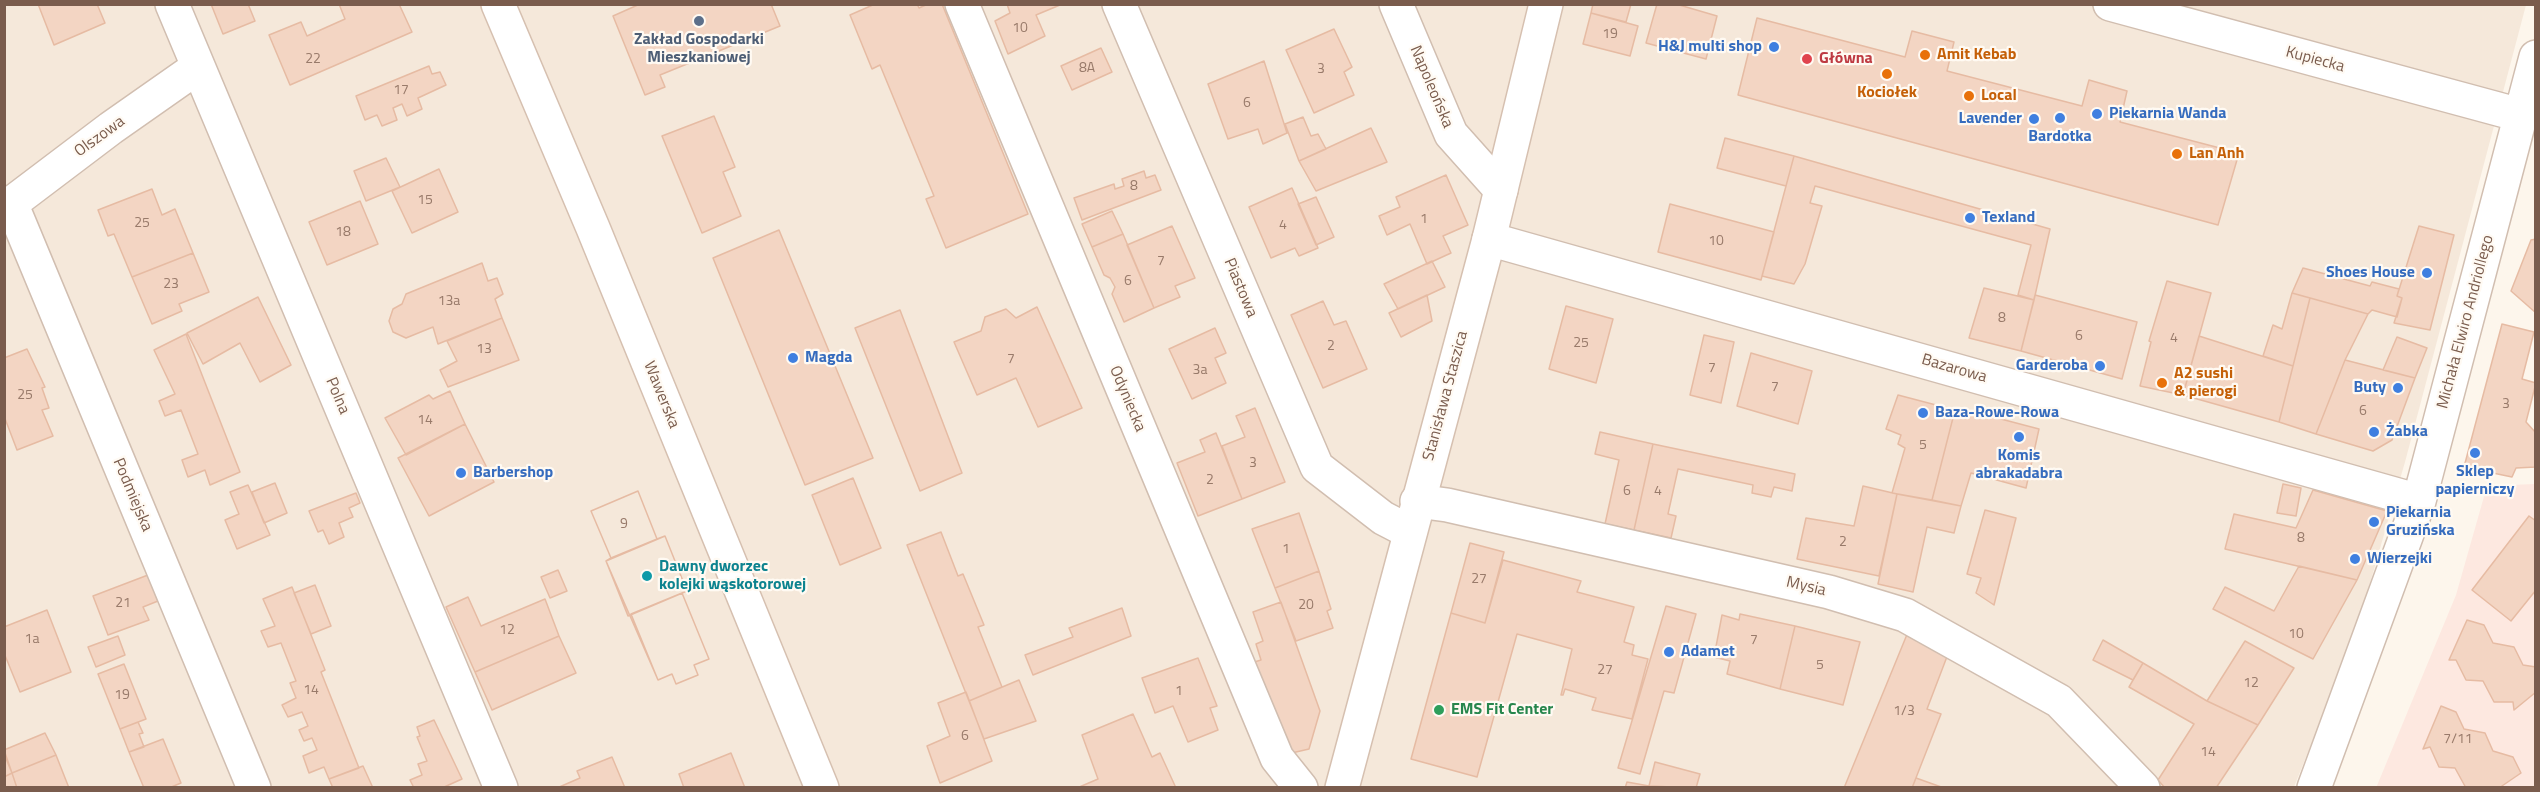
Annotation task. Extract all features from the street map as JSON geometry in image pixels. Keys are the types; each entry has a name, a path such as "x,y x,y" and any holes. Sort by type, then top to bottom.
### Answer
{"street":[{"name":"Polna","path":"172,4 501,788"},
{"name":"Wawerska","path":"498,4 598,239 822,788"},
{"name":"Odyniecka","path":"962,4 1277,758 1301,788"},
{"name":"Piastowa","path":"1119,4 1317,467 1383,518 1414,516"},
{"name":"Napoleońska","path":"1396,4 1451,134 1501,190"},
{"name":"Stanisława Staszica","path":"1342,788 1489,239 1546,4"},
{"name":"Kupiecka","path":"2110,4 2520,115"},
{"name":"Michała Elwiro Andriollego","path":"2322,784 2419,501 2535,57"},
{"name":"Olszowa","path":"8,206 198,67"},
{"name":"Podmiejska","path":"8,206 254,788"},
{"name":"Bazarowa","path":"1489,239 2419,501"},
{"name":"Mysia","path":"1414,516 1447,505 1829,592 1905,615 2059,701 2143,788"}],"shaded area":[{"path":"5,5 2526,5 2405,462 2355,635 2294,787 5,788"},
{"path":"2535,484 2535,787 2376,788 2456,595 2487,486"}],"building":[{"path":"38,4 97,4 105,23 54,45"},
{"path":"211,4 248,4 255,21 223,34"},
{"path":"339,4 399,4 412,32 290,85 269,35 301,22 307,36 345,19"},
{"path":"640,4 771,4 780,26 660,75 665,87 645,95 613,16"},
{"path":"875,4 917,4 919,8 928,4 942,4 1028,214 946,248 926,199 934,196 880,65 872,69 850,15"},
{"path":"1007,4 1060,5 1036,15 1045,36 1008,54 995,21 1010,13"},
{"path":"1593,4 1631,4 1626,22 1591,13"},
{"path":"1657,4 1676,4 1717,16 1706,59 1646,43"},
{"path":"1591,13 1638,26 1630,56 1583,44"},
{"path":"1757,18 1905,57 1912,31 1954,42 1947,71 2082,106 2089,80 2127,91 2120,122 2239,153 2218,225 1738,95"},
{"path":"1334,29 1352,67 1344,72 1354,95 1314,113 1286,50"},
{"path":"1101,48 1112,72 1072,90 1061,66"},
{"path":"1264,61 1287,133 1263,144 1258,129 1228,139 1208,84"},
{"path":"429,66 432,74 440,72 446,85 418,98 422,109 407,116 402,104 393,108 397,120 382,126 377,115 365,120 356,96"},
{"path":"714,116 735,167 723,172 741,216 702,233 662,136"},
{"path":"1303,117 1311,136 1318,134 1326,149 1299,161 1285,124"},
{"path":"1371,128 1387,162 1316,191 1299,161"},
{"path":"1725,138 1794,156 1786,186 1717,168"},
{"name":"Texland","path":"1794,156 2050,229 2034,300 2018,295 2031,245 1815,186 1810,203 1822,206 1805,264 1794,284 1762,276"},
{"path":"386,158 400,187 366,201 354,171"},
{"path":"439,169 458,212 412,233 392,191"},
{"path":"1144,171 1146,178 1155,175 1161,190 1082,220 1074,198 1114,184 1115,189 1124,186 1122,179"},
{"path":"1446,175 1468,225 1443,236 1451,253 1427,264 1410,224 1387,235 1379,216 1400,207 1396,197"},
{"path":"1292,188 1318,248 1299,256 1295,248 1271,258 1249,207"},
{"path":"152,189 162,215 175,209 193,253 132,277 114,234 108,236 98,210"},
{"path":"1316,197 1334,237 1316,245 1298,204"},
{"path":"360,201 378,244 327,265 309,222"},
{"path":"1670,204 1774,232 1761,280 1658,252"},
{"path":"1112,211 1123,234 1092,247 1082,224"},
{"path":"1172,226 1195,278 1175,286 1180,297 1154,308 1127,245"},
{"path":"2419,226 2454,235 2430,330 2394,323 2402,298 2397,296"},
{"name":"Magda","path":"779,230 873,458 805,485 713,258"},
{"path":"1123,234 1154,308 1124,322 1112,294 1115,287 1110,278 1104,275 1092,247"},
{"path":"2536,239 2536,313 2511,291 2531,240"},
{"path":"193,253 209,292 179,304 182,311 152,324 132,277"},
{"path":"1432,261 1445,287 1398,309 1384,284"},
{"path":"482,263 488,281 497,278 503,294 495,299 502,318 438,344 433,327 406,338 393,332 389,321 393,309 402,304 406,294"},
{"path":"2303,268 2370,286 2372,282 2399,289 2397,296 2402,298 2397,317 2372,310 2368,314 2292,293"},
{"path":"2167,281 2211,293 2183,395 2140,386 2151,342 2149,341"},
{"path":"1984,288 2034,300 2021,351 1969,338"},
{"path":"2292,293 2310,298 2293,366 2263,356 2273,325 2282,329"},
{"path":"1427,295 1432,321 1401,337 1389,313"},
{"path":"2035,295 2137,322 2122,379 2021,351"},
{"path":"258,297 291,365 260,382 240,343 203,364 187,333"},
{"path":"2310,298 2368,314 2345,360 2316,434 2279,422"},
{"path":"1323,301 1334,325 1346,321 1367,369 1323,388 1291,315"},
{"path":"1566,306 1613,319 1596,383 1549,369"},
{"path":"1037,307 1082,408 1038,427 1016,378 977,395 954,342 981,331 985,317 1006,309 1016,318"},
{"path":"900,310 962,473 920,491 855,328"},
{"path":"502,318 519,360 448,387 440,370 457,361 447,341"},
{"path":"2502,324 2534,332 2522,379 2536,383 2526,422 2536,433 2536,467 2516,468 2512,477 2464,467"},
{"path":"1215,328 1226,353 1215,358 1226,383 1192,399 1169,349"},
{"path":"186,334 240,472 210,485 205,470 188,477 182,460 198,454 181,410 165,416 159,401 175,394 154,350"},
{"path":"1704,335 1734,342 1721,403 1690,395"},
{"path":"2199,336 2293,366 2279,422 2183,395"},
{"path":"2397,337 2427,348 2415,378 2383,370"},
{"path":"27,349 45,387 42,388 49,408 42,410 53,436 17,450 4,416 4,358"},
{"path":"1751,353 1812,371 1798,424 1737,406"},
{"path":"2345,360 2415,378 2392,440 2373,451 2316,434"},
{"path":"450,391 465,424 406,455 385,418 429,395 433,399"},
{"path":"1898,395 1955,410 1932,500 1892,493 1905,448 1898,444 1901,435 1886,429"},
{"path":"1255,408 1285,482 1242,499 1222,446 1245,437 1236,416"},
{"path":"1959,408 2039,429 2026,488 1971,473 1961,506 1932,500 1955,410"},
{"path":"465,424 494,482 429,516 398,458"},
{"path":"1600,432 1653,444 1634,530 1605,524 1619,460 1595,454"},
{"path":"1216,433 1242,499 1198,516 1177,463 1205,452 1200,440"},
{"path":"1653,444 1795,474 1792,491 1774,487 1771,497 1752,493 1753,485 1678,469 1668,514 1676,516 1671,538 1634,530"},
{"path":"853,478 881,548 840,565 812,495"},
{"path":"275,483 287,513 264,523 252,492"},
{"path":"2283,484 2301,488 2296,516 2277,513"},
{"path":"248,485 270,535 237,549 225,520 239,514 230,492"},
{"path":"1863,486 1897,494 1879,576 1797,559 1806,518 1854,526"},
{"path":"2313,490 2387,511 2357,580 2225,549 2234,514 2296,528"},
{"path":"638,491 657,539 611,558 591,511"},
{"name":"Dawny dworzec kolejki wąskotorowej","path":"638,491 657,539 665,536 687,591 682,593 709,659 694,665 698,675 676,684 672,674 658,680 606,561 611,558 591,511"},
{"path":"356,493 360,503 349,508 353,517 339,523 344,537 329,544 323,530 318,532 309,511"},
{"path":"1897,494 1961,506 1954,533 1927,527 1913,592 1878,584"},
{"path":"1985,510 2016,518 1994,605 1976,593 1981,578 1967,574"},
{"path":"1299,513 1319,571 1275,588 1252,529"},
{"path":"2529,516 2536,521 2536,590 2511,621 2472,590"},
{"path":"941,532 958,576 963,574 984,625 978,627 1002,687 969,701 907,545"},
{"path":"665,536 687,591 628,616 606,561"},
{"path":"1470,543 1504,552 1485,623 1451,613"},
{"path":"1503,560 1581,581 1577,592 1634,607 1624,642 1634,645 1632,655 1648,659 1632,719 1592,710 1596,698 1565,689 1561,695 1572,649 1517,634 1477,777 1411,759 1451,613 1485,623"},
{"path":"2299,566 2357,580 2313,659 2213,609 2225,587 2274,611"},
{"path":"558,570 567,591 550,598 541,577"},
{"path":"1319,571 1331,609 1327,611 1333,628 1296,641 1275,588"},
{"path":"148,575 158,601 143,607 149,620 108,635 93,596"},
{"path":"315,585 331,626 311,634 294,593"},
{"path":"292,587 325,670 321,672 359,768 329,779 324,767 309,773 303,756 317,750 312,738 304,741 299,730 308,726 302,712 288,717 282,705 296,698 290,683 296,681 281,643 268,647 261,631 275,626 263,599"},
{"path":"682,593 709,659 694,665 698,675 676,684 672,674 658,680 631,614"},
{"path":"468,597 481,626 545,599 559,636 475,672 446,607"},
{"path":"1281,602 1320,711 1309,749 1283,755 1251,663 1261,660 1256,644 1263,641 1253,612"},
{"name":"Adamet","path":"1666,606 1696,614 1674,693 1664,691 1640,774 1618,768"},
{"path":"1122,608 1131,636 1033,675 1025,655 1073,637 1069,628"},
{"path":"47,610 71,672 20,692 4,653 4,627"},
{"path":"1740,614 1795,626 1780,689 1727,674 1730,661 1714,657 1722,615 1739,620"},
{"path":"2467,620 2484,625 2493,643 2514,647 2523,665 2536,667 2536,692 2514,710 2513,702 2494,702 2483,681 2466,680 2456,660 2449,660"},
{"path":"1795,626 1860,642 1843,705 1780,689"},
{"path":"1908,632 1948,654 1927,709 1941,714 1912,788 1844,788"},
{"path":"118,636 125,655 96,667 88,647"},
{"path":"559,636 576,673 492,710 475,672"},
{"path":"2103,640 2143,663 2133,680 2093,660"},
{"path":"2245,641 2294,668 2258,725 2207,701"},
{"path":"1198,658 1217,706 1210,708 1218,730 1188,742 1173,706 1155,713 1142,678"},
{"path":"2143,663 2207,701 2258,725 2216,788 2165,788 2158,780 2194,724 2129,687"},
{"path":"124,664 146,719 120,729 98,674"},
{"path":"1019,680 1036,721 984,739 969,701"},
{"path":"966,692 992,761 940,783 927,746 950,736 938,703"},
{"path":"2441,706 2456,712 2464,729 2485,733 2493,751 2513,757 2521,773 2499,788 2466,788 2455,768 2439,767 2430,747 2423,749"},
{"path":"1133,714 1152,757 1160,753 1176,788 1077,788 1098,779 1082,735"},
{"path":"434,720 462,779 442,788 414,788 410,780 422,775 418,764 427,761 417,737 420,736 417,727"},
{"path":"138,722 143,733 139,734 144,747 129,752 120,729"},
{"path":"45,733 56,755 12,773 4,750"},
{"path":"163,739 181,783 169,788 144,788 129,752"},
{"path":"731,753 745,788 684,788 679,774"},
{"path":"4,754 12,773 4,777"},
{"path":"56,755 69,788 17,788 12,773"},
{"path":"612,757 625,788 557,788 580,778 577,771"},
{"path":"1655,762 1700,774 1696,788 1649,786"},
{"path":"363,766 373,788 333,788 329,779"},
{"path":"12,773 17,788 4,788 4,777"},
{"path":"1916,778 1944,788 1912,788"},
{"path":"1627,782 1649,786 1653,788 1625,788"}],"place":[{"name":"Zakład Gospodarki Mieszkaniowej","path":"699,21"},
{"name":"H&J multi shop","path":"1774,47"},
{"name":"Amit Kebab","path":"1925,55"},
{"name":"Główna","path":"1807,59"},
{"name":"Kociołek","path":"1887,74"},
{"name":"Local","path":"1969,96"},
{"name":"Piekarnia Wanda","path":"2097,114"},
{"name":"Bardotka","path":"2060,118"},
{"name":"Lavender","path":"2034,119"},
{"name":"Lan Anh","path":"2177,154"},
{"name":"Texland","path":"1970,218"},
{"name":"Shoes House","path":"2427,273"},
{"name":"Magda","path":"793,358"},
{"name":"Garderoba","path":"2100,366"},
{"name":"A2 sushi & pierogi","path":"2162,383"},
{"name":"Buty","path":"2398,388"},
{"name":"Baza-Rowe-Rowa","path":"1923,413"},
{"name":"Żabka","path":"2374,432"},
{"name":"Komis abrakadabra","path":"2019,437"},
{"name":"Sklep papierniczy","path":"2475,453"},
{"name":"Barbershop","path":"461,473"},
{"name":"Piekarnia Gruzińska","path":"2374,522"},
{"name":"Wierzejki","path":"2355,559"},
{"name":"Dawny dworzec kolejki wąskotorowej","path":"647,576"},
{"name":"Adamet","path":"1669,652"},
{"name":"EMS Fit Center","path":"1439,710"}]}
